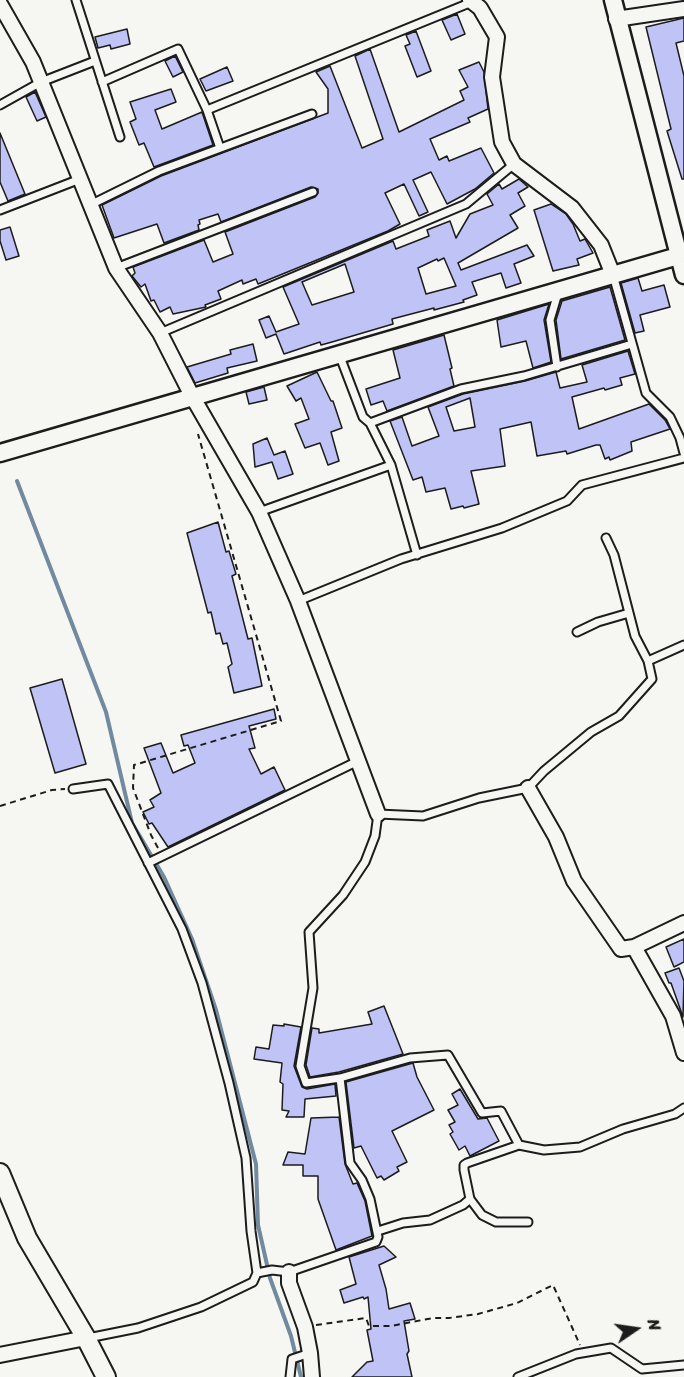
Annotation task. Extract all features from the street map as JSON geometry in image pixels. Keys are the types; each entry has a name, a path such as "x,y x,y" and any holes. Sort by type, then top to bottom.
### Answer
{"main road":[{"path":"0,1173 27,1238 86,1338 106,1377"}],"street":[{"path":"613,0 616,19 684,275"},
{"path":"471,1 480,8 497,37 492,78 502,142 514,164 572,208 601,244 613,275"},
{"path":"0,4 33,62 116,268 160,333 192,396 259,512 298,601 378,814"},
{"path":"616,19 684,9"},
{"path":"0,453 678,256"},
{"path":"528,788 556,837 574,881 621,949 634,947 684,923"},
{"path":"634,947 673,1016 684,1053"},
{"path":"290,1272 289,1283 305,1327 312,1377"},
{"path":"0,1354 86,1338"}],"lane":[{"path":"76,0 120,137"},
{"path":"207,110 471,1"},
{"path":"102,82 178,49 207,110 220,148"},
{"path":"0,105 41,82 95,61"},
{"path":"90,205 159,171 312,114"},
{"path":"160,333 466,204 514,164"},
{"path":"0,210 80,179"},
{"path":"116,268 313,192"},
{"path":"613,275 646,393 670,417 684,453"},
{"path":"557,367 550,320 559,291"},
{"path":"370,423 461,389 513,379 632,344"},
{"path":"339,354 363,417 370,423 391,465 417,555"},
{"path":"298,601 417,555 502,528 567,501 582,485 684,458"},
{"path":"259,512 391,465"},
{"path":"519,1145 501,1111 482,1113 448,1055 410,1058 340,1078 306,1083 300,1066 313,988 309,932 343,895 365,862 375,836 378,814 423,816 479,798 528,788 544,771 591,732 619,716 652,679 648,661 635,636 614,555 606,537"},
{"path":"578,632 598,622 629,613"},
{"path":"648,661 684,645"},
{"path":"148,863 358,761"},
{"path":"74,789 108,784 182,929 205,994 246,1158 251,1231 257,1273 253,1282 201,1307 138,1328 86,1338"},
{"path":"257,1273 272,1270 290,1272 376,1242 378,1231 370,1199 362,1180 350,1164 340,1078"},
{"path":"528,1221 496,1222 482,1215 471,1199 464,1165 519,1145 544,1150 580,1147 623,1129 675,1114 684,1108"},
{"path":"378,1231 403,1223 430,1220 471,1199"},
{"path":"518,1377 583,1352 611,1348 642,1369 684,1365"},
{"path":"290,1377 292,1359 310,1353"}],"path":[{"path":"161,858 133,788 134,765 281,721 195,425"},
{"path":"0,806 52,790 74,789"},
{"path":"305,1327 366,1318 369,1326 391,1326 433,1318 478,1314 517,1303 553,1285 583,1352"}],"building":[{"path":"457,14 465,34 451,40 442,20"},
{"path":"684,18 684,41 676,43 684,76 684,179 682,179 667,131 671,129 646,27"},
{"path":"127,29 130,44 111,49 110,45 98,48 95,37"},
{"path":"416,31 431,71 417,77 405,46 410,44 406,35"},
{"path":"370,49 399,132 464,100 460,91 468,87 459,70 479,62 484,72 488,109 468,118 470,122 430,139 439,160 447,156 449,161 481,148 494,173 475,189 447,204 431,172 413,180 428,212 419,216 404,184 385,193 400,224 388,231 258,284 256,279 243,284 242,280 218,291 221,299 205,305 206,307 173,314 170,307 160,312 154,300 151,301 145,284 141,287 132,276 135,273 133,267 204,240 213,262 233,254 225,232 315,197 318,189 311,187 221,222 218,214 199,220 199,230 164,243 157,224 114,238 102,205 161,176 328,113 328,89 316,72 330,66 362,148 383,139 355,56"},
{"path":"175,56 183,72 173,77 165,61"},
{"path":"227,67 233,81 206,91 200,79"},
{"path":"171,89 176,102 155,110 162,129 202,112 213,145 154,167 144,143 139,145 130,122 136,119 130,102"},
{"path":"35,92 46,117 37,121 26,97"},
{"path":"0,133 25,194 8,201 0,182"},
{"path":"519,179 528,187 518,193 525,206 510,215 518,228 458,263 461,270 527,245 534,256 514,264 521,283 506,288 501,273 472,282 477,295 463,300 464,302 392,319 393,324 321,345 320,342 284,354 276,334 266,338 259,320 269,316 276,332 299,324 283,287 393,241 396,249 429,236 427,230 450,221 456,238 470,214 493,205 487,194 499,184 502,189","holes":["444,258 456,286 426,294 418,268","345,264 354,292 312,305 302,282"]},
{"path":"551,204 566,214 580,241 585,239 593,253 577,259 579,265 553,271 534,210"},
{"path":"10,227 19,256 6,260 0,241 0,230"},
{"path":"638,278 642,291 664,285 670,307 640,315 644,331 635,333 621,283"},
{"path":"610,287 625,340 561,359 556,320 562,301"},
{"path":"549,304 544,320 551,362 533,368 526,341 501,347 497,320"},
{"path":"444,335 454,386 387,411 383,401 371,405 366,389 400,378 393,350"},
{"path":"253,344 257,361 227,368 228,373 195,383 187,367 231,354 230,350"},
{"path":"628,351 635,374 620,378 622,385 572,397 579,429 649,404 665,420 670,429 631,442 632,451 610,460 609,457 605,459 600,445 567,454 566,451 537,456 531,422 500,429 505,466 471,471 479,504 464,508 463,506 451,509 445,488 426,492 422,477 413,480 390,421 402,417 412,446 439,436 428,407 463,394 556,372 560,388 587,382 582,365","holes":["470,398 475,427 454,431 446,407"]},
{"path":"317,372 333,401 342,428 331,432 339,461 328,465 320,443 305,448 295,424 309,419 301,398 296,401 287,386"},
{"path":"264,387 267,400 249,404 246,392"},
{"path":"267,438 274,455 285,451 293,474 278,479 272,462 255,467 253,444"},
{"path":"218,522 226,552 229,551 236,574 232,576 248,639 252,638 262,686 234,693 228,667 232,664 227,643 223,644 220,633 216,634 211,612 208,613 187,533"},
{"path":"62,679 86,764 55,773 30,688"},
{"path":"274,709 276,719 249,726 255,748 249,749 261,774 274,767 285,790 168,847 152,823 149,824 143,812 154,807 150,800 161,793 144,748 161,743 173,773 195,763 188,745 184,746 181,735"},
{"path":"684,939 684,962 674,967 666,947"},
{"path":"679,968 684,981 683,1017 665,973"},
{"path":"384,1006 403,1054 339,1072 310,1077 306,1065 312,1028 319,1029 319,1033 372,1024 368,1012"},
{"path":"284,1024 301,1027 294,1066 302,1087 307,1089 335,1084 336,1096 305,1099 304,1117 286,1117 289,1111 282,1110 283,1084 280,1082 282,1063 254,1059 256,1047 269,1049 273,1025 284,1026"},
{"path":"413,1063 417,1077 434,1110 392,1131 407,1162 397,1167 399,1171 384,1180 381,1176 377,1178 361,1146 354,1148 346,1082"},
{"path":"460,1089 478,1119 487,1118 499,1141 470,1156 465,1146 459,1150 450,1134 453,1132 449,1125 455,1122 448,1110 458,1105 452,1094"},
{"path":"339,1117 345,1164 353,1184 357,1183 365,1201 372,1236 336,1250 318,1199 318,1176 303,1176 303,1165 283,1165 288,1152 305,1154 311,1118"},
{"path":"384,1246 396,1257 379,1265 389,1309 410,1303 415,1319 404,1321 412,1377 352,1377 367,1362 373,1361 367,1330 371,1329 368,1297 344,1303 340,1290 356,1284 349,1257"}],"waterway":[{"path":"17,481 106,712 132,823 164,877 192,939 216,1010 256,1164 258,1225 270,1278 291,1336 301,1377"}]}
